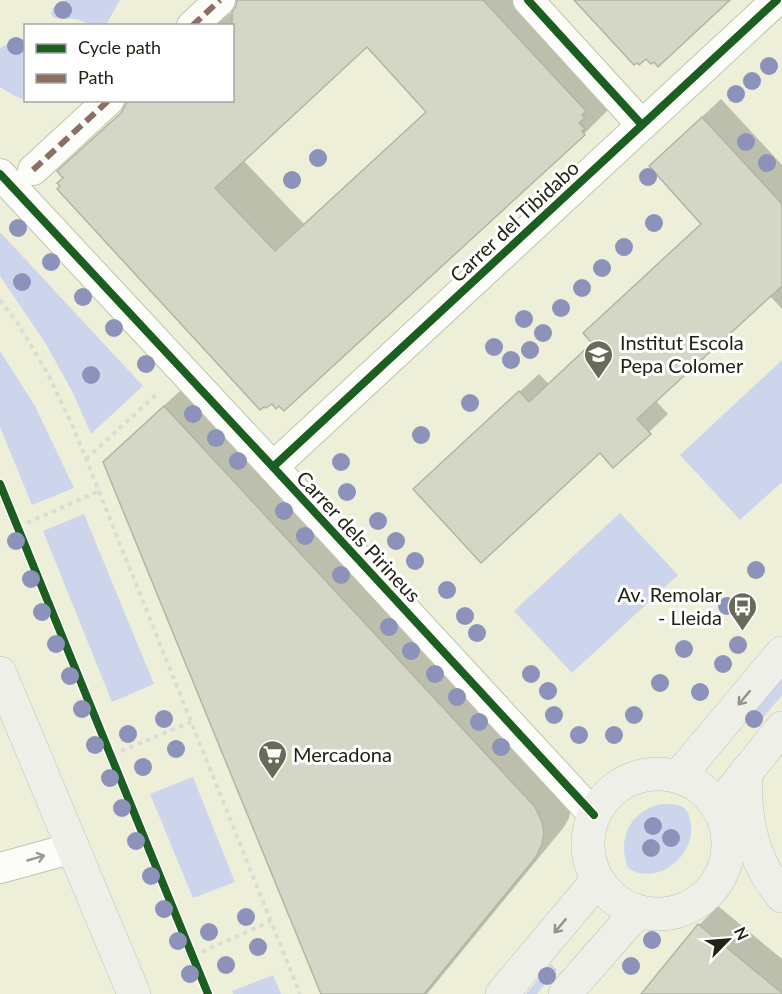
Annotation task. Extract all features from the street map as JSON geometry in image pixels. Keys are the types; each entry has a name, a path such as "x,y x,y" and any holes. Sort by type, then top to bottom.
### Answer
{"street":[{"path":"194,24 219,0"},
{"path":"528,0 642,125"},
{"name":"Carrer del Tibidabo","path":"273,466 777,0"},
{"path":"33,170 107,102"},
{"name":"Carrer dels Pirineus","path":"0,174 594,815"},
{"path":"680,776 782,653"},
{"path":"0,673 134,994"},
{"path":"778,897 746,863 722,819 704,789 680,776 648,775 625,782 605,798 594,815 588,839 591,864 597,881 614,899 639,912 662,914 682,909 702,899 724,873 729,850 722,819 746,772 782,728"},
{"path":"746,772 745,796 748,826 754,848 778,897"},
{"path":"0,868 73,848"},
{"path":"502,994 597,881"},
{"path":"717,883 743,886 778,897"},
{"path":"565,994 639,912"}],"path":[{"path":"0,300 17,322 48,374 74,429 300,994"},
{"path":"86,459 161,390"},
{"path":"27,523 99,491"},
{"path":"121,751 191,722"},
{"path":"202,952 271,921"}],"shaded area":[{"path":"66,0 120,0 105,24 89,24 76,19 54,18 51,14 53,8"},
{"path":"24,38 24,100 0,87 0,48"},
{"path":"1,233 143,386 91,434 73,393 46,344 0,276"},
{"path":"0,351 35,406 74,488 32,505 0,427"},
{"path":"782,360 782,482 740,520 680,455"},
{"path":"620,513 678,575 572,673 514,611"},
{"path":"84,514 154,684 112,702 43,531"},
{"path":"782,676 782,695 754,729 745,721"},
{"path":"193,777 235,882 193,898 150,794"},
{"path":"661,804 682,806 686,810 690,818 691,832 688,844 674,864 652,874 640,873 628,868 625,857 625,836 634,819 650,808"},
{"path":"551,964 557,970 537,994 526,994"},
{"path":"273,975 281,994 233,994 232,991"}],"building":[{"path":"237,0 483,0 586,111 582,115 585,118 579,123 585,129 582,131 585,135 284,411 279,406 276,409 272,404 260,410 57,189 60,186 57,183 63,178 57,171 121,113 127,102 234,102 232,12","holes":["367,47 426,112 275,251 215,188"]},
{"path":"574,0 730,0 658,67 654,62 651,64 646,59 639,65 637,63 634,65"},
{"name":"Institut Escola Pepa Colomer","path":"702,117 782,204 782,286 637,419 651,434 613,468 600,453 481,563 413,489 519,391 529,402 592,343 583,333 701,224 649,166"},
{"path":"164,406 535,807 542,822 544,832 542,844 536,857 424,994 321,994 103,462"},
{"path":"698,924 782,993 782,994 641,994"}],"marked path":[{"path":"194,24 220,0"},
{"path":"33,170 107,102"}],"cycle path":[{"path":"528,0 642,125"},
{"path":"273,467 777,0"},
{"path":"0,174 594,815"},
{"path":"0,484 208,994"}],"place":[{"name":"Institut Escola Pepa Colomer","path":"599,380"},
{"name":"Av. Remolar - Lleida","path":"743,632"},
{"name":"Mercadona","path":"272,780"}]}
